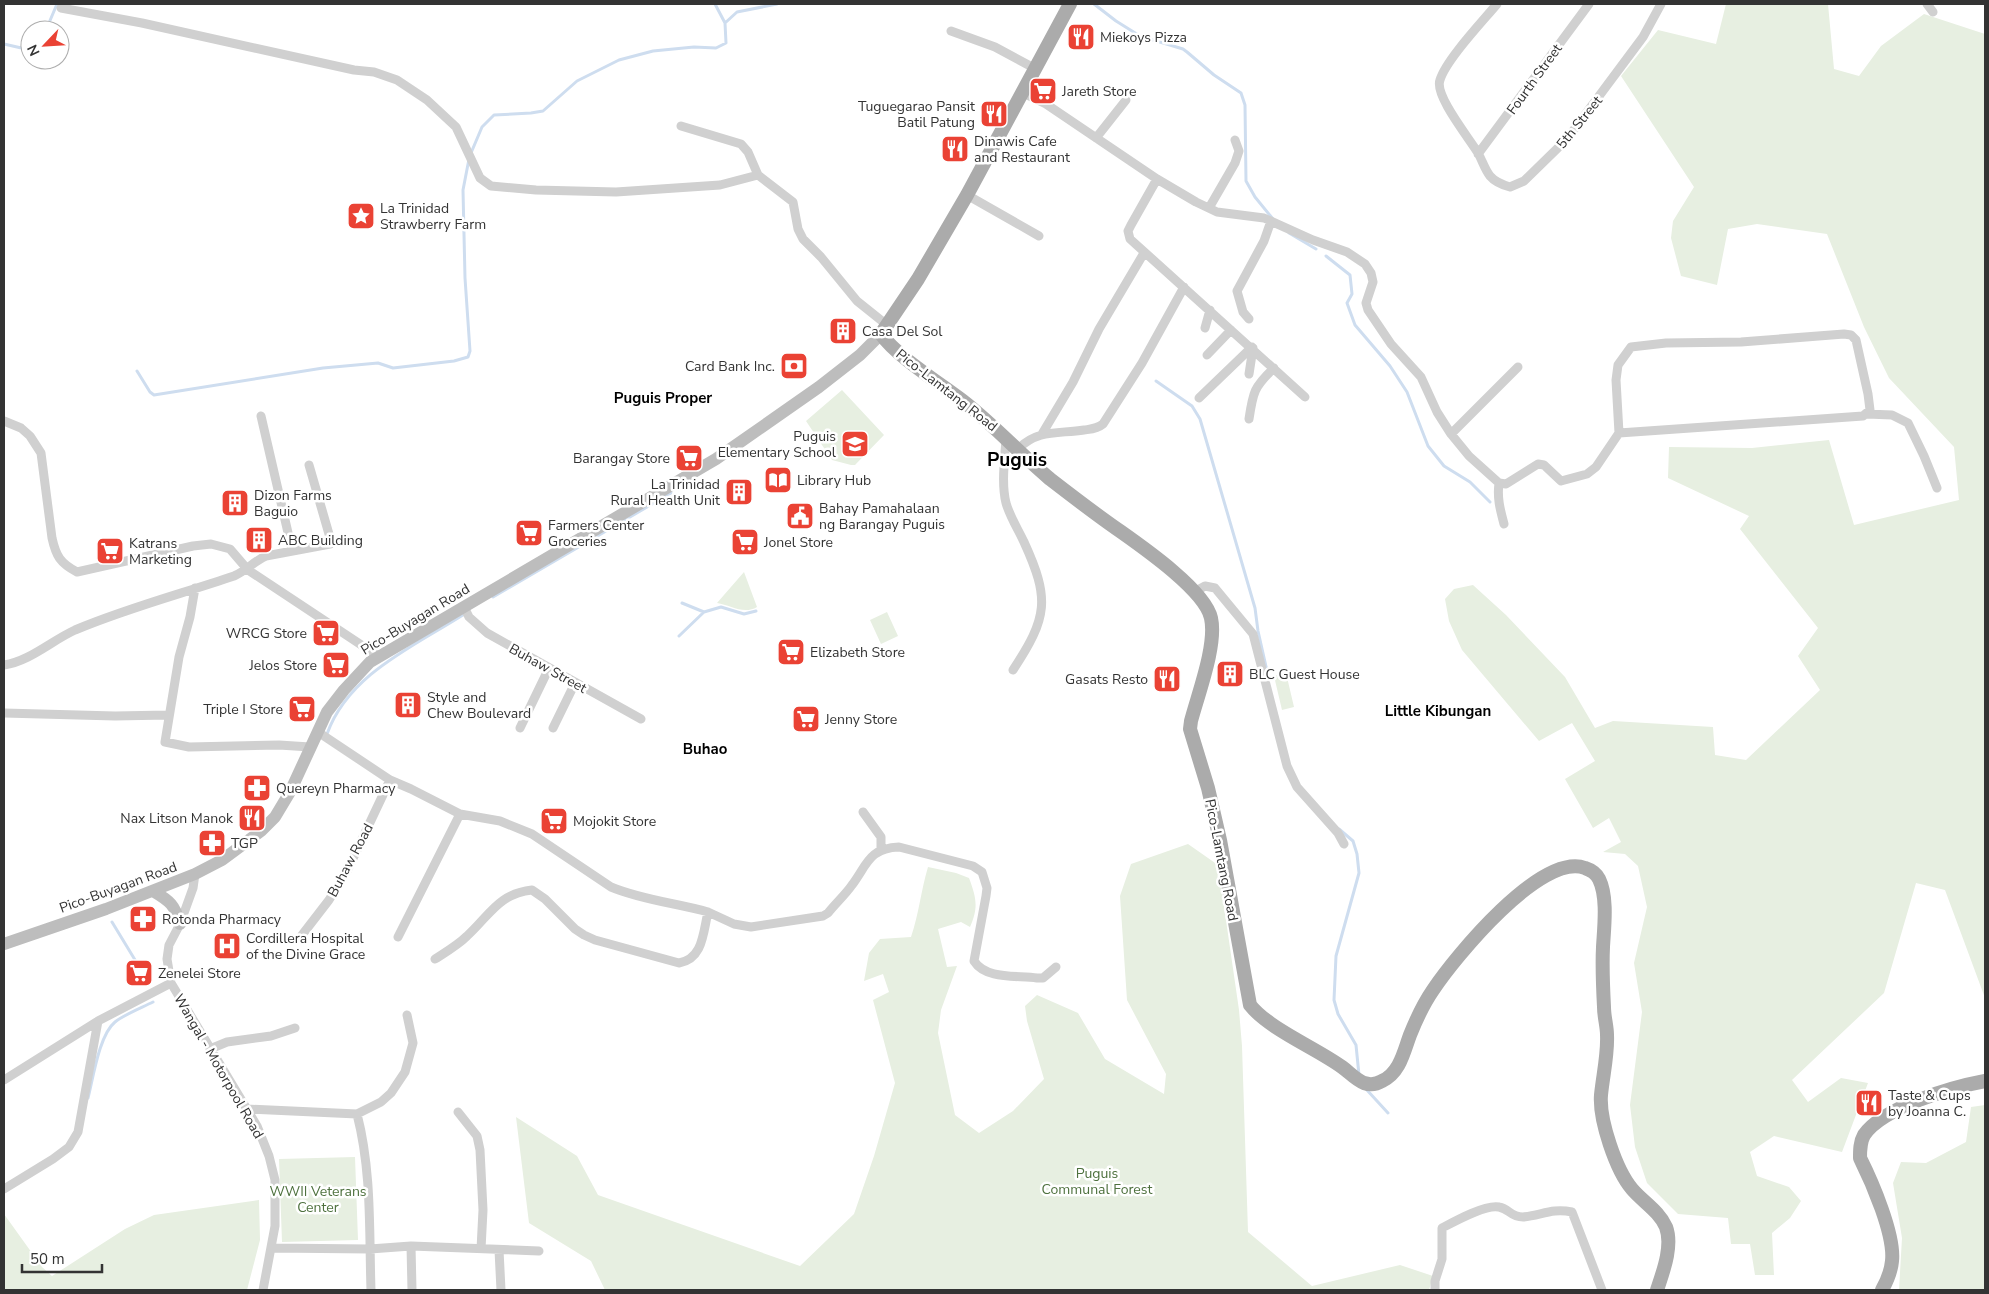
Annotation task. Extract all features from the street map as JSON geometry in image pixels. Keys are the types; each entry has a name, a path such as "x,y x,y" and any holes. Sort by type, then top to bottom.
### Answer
{"main road":[{"path":"884,329 918,278 967,195 996,138 1023,93 1034,68 1070,4"},
{"name":"Pico-Lamtang Road","path":"884,329 894,349 969,405 1040,470 1072,496 1176,573 1206,605 1211,616 1212,626 1209,654 1190,722 1190,729 1220,840 1250,1006 1261,1017 1342,1066 1363,1083 1373,1084 1382,1082 1390,1076 1402,1059 1411,1034 1432,992 1482,929 1533,883 1560,869 1580,866 1590,870 1598,877 1602,886 1605,921 1604,1010 1607,1035 1600,1104 1609,1140 1620,1170 1632,1189 1657,1214 1666,1227 1668,1238 1667,1253 1657,1290"},
{"name":"Pico-Buyagan Road","path":"4,944 153,891 195,874 222,860 270,823 290,792 332,704 366,666 378,656 466,612 716,459 820,387 860,355 884,329"},
{"path":"153,891 172,904 180,924"},
{"path":"1882,1290 1888,1280 1892,1260 1889,1232 1860,1158 1859,1148 1864,1136 1878,1120 1935,1093 1985,1081"}],"street":[{"name":"5th Street","path":"1497,4 1450,62 1439,81 1440,92 1445,102 1478,154 1490,177 1500,184 1510,187 1524,181 1567,139 1643,37 1661,4"},
{"name":"Fourth Street","path":"1478,154 1589,4"},
{"path":"1927,4 1933,12"},
{"path":"61,8 142,23 354,70 374,72 397,80 427,100 450,120 461,136 480,178 491,186 536,190 616,192 720,185 758,175"},
{"path":"951,31 995,47 1034,68"},
{"path":"1023,93 1046,104 1157,179 1217,212 1264,218 1313,240 1347,252 1365,264 1371,273 1373,282 1366,302 1368,310 1391,344 1421,377 1437,412 1451,434 1469,456 1499,483 1506,484 1538,464 1544,465 1561,481 1587,474 1596,467 1619,433 1616,380 1618,365 1631,347 1666,343 1740,342 1851,335 1856,340 1868,394 1870,410 1867,414"},
{"path":"1096,138 1126,100"},
{"path":"682,126 741,144 748,152 758,175 793,201 798,229 804,239 857,301 884,329"},
{"path":"1210,208 1235,163 1239,151 1235,140"},
{"path":"1157,179 1128,231 1130,239 1305,397"},
{"path":"967,195 1039,236"},
{"path":"1249,319 1244,312 1237,292 1264,241 1271,221"},
{"path":"1042,434 1073,382 1099,329 1144,253"},
{"path":"1018,449 1028,439 1042,434 1062,434 1099,427 1103,424 1135,374 1184,288"},
{"path":"1205,328 1210,310"},
{"path":"1207,355 1230,330"},
{"path":"1249,374 1252,348"},
{"path":"1199,398 1252,348"},
{"path":"1451,434 1518,367"},
{"path":"1250,419 1251,402 1256,389 1261,380 1274,368"},
{"path":"1619,433 1857,417 1867,414 1892,415 1908,423 1937,488"},
{"path":"261,416 292,550"},
{"path":"4,421 21,428 30,436 41,453 52,538 55,551 65,566 77,572 192,546 211,544 230,549 248,570 378,656"},
{"path":"1006,437 1004,464 1006,501 1036,569 1041,586 1042,604 1040,623 1014,670"},
{"path":"4,665 27,658 74,631 116,614 234,576 248,570 257,560 266,556 292,550 326,546 331,541 309,465"},
{"path":"1499,483 1497,494 1504,524"},
{"path":"1194,592 1205,586 1215,588 1253,634 1287,766 1297,787 1338,833 1344,844"},
{"path":"195,588 168,715 164,740 166,743 189,747 279,745 310,747"},
{"name":"Buhaw Street","path":"466,612 487,633 641,719"},
{"path":"520,728 549,668"},
{"path":"553,728 575,683"},
{"path":"4,713 115,716 168,715"},
{"path":"318,732 390,780 460,814 500,821 532,834 611,887 708,912 734,924 751,927 823,916 852,884 873,855 881,850 899,847 980,869 986,888 974,961 977,966 995,974 1037,978 1043,978 1056,967"},
{"name":"Buhaw Road","path":"302,936 329,900 347,871 390,780"},
{"path":"863,812 881,837 881,850"},
{"path":"398,937 460,814"},
{"name":"Wangal - Motorpool Road","path":"195,874 193,888 180,924 169,945 167,960 171,983 257,1126 270,1156 275,1180 275,1226 263,1290"},
{"path":"435,959 467,937 504,898 532,890 575,929 595,940 679,963 693,958 698,952 708,912"},
{"path":"4,1080 98,1021 171,983"},
{"path":"247,1109 357,1114 380,1102 391,1093 405,1072 413,1043 407,1016"},
{"path":"4,1189 69,1148 78,1132 98,1021"},
{"path":"210,1050 228,1042 271,1036 295,1028"},
{"path":"458,1112 477,1136 480,1150 483,1210 481,1249"},
{"path":"357,1114 368,1170 371,1290"},
{"path":"1435,1290 1435,1281 1442,1259 1442,1228 1490,1206 1501,1207 1516,1217 1532,1216 1559,1209 1572,1212 1602,1290"},
{"path":"272,1248 370,1249 411,1246 538,1251"},
{"path":"411,1246 412,1290"},
{"path":"498,1250 501,1290"}],"green space":[{"path":"1726,4 1828,4 1834,69 1859,76 1881,46 1924,14 1985,34 1985,998 1945,890 1916,883 1884,993 1792,1080 1808,1102 1841,1078 1868,1083 1842,1152 1774,1136 1750,1152 1757,1176 1789,1187 1801,1201 1790,1218 1772,1233 1774,1275 1755,1275 1750,1244 1731,1244 1728,1218 1678,1214 1647,1183 1635,1147 1630,1105 1642,1012 1634,963 1647,907 1638,866 1625,854 1603,852 1621,842 1609,818 1593,828 1565,779 1595,761 1572,723 1539,741 1462,650 1449,621 1445,599 1454,589 1473,585 1506,615 1565,677 1595,728 1613,721 1713,727 1715,755 1746,760 1820,690 1798,656 1818,628 1740,529 1749,516 1668,478 1669,447 1752,448 1829,440 1854,525 1959,500 1954,447 1889,378 1864,327 1827,234 1757,224 1728,229 1717,285 1681,276 1671,238 1673,221 1694,187 1621,76 1658,30 1716,44"},
{"path":"842,390 884,435 855,465 832,460 806,421"},
{"path":"744,572 757,607 742,610 717,603"},
{"path":"887,612 898,636 881,644 870,620"},
{"path":"1286,673 1294,707 1282,710 1274,676"},
{"name":"Puguis Communal Forest","path":"1188,844 1218,865 1239,1010 1242,1046 1248,1232 1312,1286 1400,1265 1433,1276 1429,1290 605,1290 591,1261 529,1223 516,1117 577,1156 598,1195 800,1266 854,1214 874,1156 895,1083 873,1000 889,992 883,974 864,981 869,953 880,939 911,937 928,867 969,878 976,902 975,914 970,927 961,922 938,929 947,967 957,966 941,1010 938,1033 955,1115 979,1133 1013,1111 1044,1079 1027,1021 1025,1006 1037,995 1078,1013 1105,1059 1164,1094 1166,1074 1127,1000 1120,896 1131,864"},
{"path":"1985,1105 1985,1290 1899,1290 1902,1238 1893,1183 1901,1162 1926,1163 1966,1142 1971,1107"},
{"name":"WWII Veterans Center","path":"355,1157 358,1240 282,1242 279,1159"},
{"path":"259,1200 260,1240 247,1290 4,1290 4,1214 42,1267 52,1276 125,1229 154,1215"}],"waterway":[{"path":"50,20 57,4"},
{"path":"471,153 482,127 494,115 543,111 577,81 619,60 653,51 694,47 716,48 726,43 725,23 715,4"},
{"path":"725,23 737,12 777,4"},
{"path":"1094,4 1140,36 1183,49 1214,75 1241,93 1245,105 1246,181 1255,197 1273,219"},
{"path":"4,44 20,48"},
{"path":"137,371 150,392 154,395 323,368 378,363 393,368 454,361 468,357 470,351 465,278 463,190 469,159"},
{"path":"1289,233 1316,249"},
{"path":"1326,256 1350,275 1352,294 1347,303 1355,325 1390,366 1407,392 1428,446 1444,466 1470,482 1490,502"},
{"path":"1156,381 1192,406 1200,419 1255,608 1267,671"},
{"path":"493,597 671,493"},
{"path":"682,603 704,612 721,607 744,614 756,611"},
{"path":"679,636 704,612"},
{"path":"327,734 337,713 351,694 367,678 405,650 466,613"},
{"path":"1339,829 1353,841 1357,854 1359,873 1336,956 1334,1000 1338,1014 1356,1045 1359,1075"},
{"path":"112,922 146,978"},
{"path":"88,1098 101,1047 109,1028 123,1016 153,1002"},
{"path":"1366,1089 1388,1113"}],"place":[{"name":"Miekoys Pizza","path":"1081,37"},
{"name":"Jareth Store","path":"1043,91"},
{"name":"Tuguegarao Pansit Batil Patung","path":"994,114"},
{"name":"Dinawis Cafe and Restaurant","path":"955,149"},
{"name":"La Trinidad Strawberry Farm","path":"361,216"},
{"name":"Casa Del Sol","path":"843,331"},
{"name":"Card Bank Inc.","path":"794,366"},
{"name":"Puguis Elementary School","path":"855,444"},
{"name":"Barangay Store","path":"689,458"},
{"name":"Library Hub","path":"778,480"},
{"name":"La Trinidad Rural Health Unit","path":"739,492"},
{"name":"Dizon Farms Baguio","path":"235,503"},
{"name":"Bahay Pamahalaan ng Barangay Puguis","path":"800,516"},
{"name":"Farmers Center Groceries","path":"529,533"},
{"name":"ABC Building","path":"259,540"},
{"name":"Jonel Store","path":"745,542"},
{"name":"Katrans Marketing","path":"110,551"},
{"name":"WRCG Store","path":"326,633"},
{"name":"Elizabeth Store","path":"791,652"},
{"name":"Jelos Store","path":"336,665"},
{"name":"BLC Guest House","path":"1230,674"},
{"name":"Gasats Resto","path":"1167,679"},
{"name":"Style and Chew Boulevard","path":"408,705"},
{"name":"Triple I Store","path":"302,709"},
{"name":"Jenny Store","path":"806,719"},
{"name":"Quereyn Pharmacy","path":"257,788"},
{"name":"Nax Litson Manok","path":"252,818"},
{"name":"Mojokit Store","path":"554,821"},
{"name":"TGP","path":"212,843"},
{"name":"Rotonda Pharmacy","path":"143,919"},
{"name":"Cordillera Hospital of the Divine Grace","path":"227,946"},
{"name":"Zenelei Store","path":"139,973"},
{"name":"Taste & Cups by Joanna C.","path":"1869,1103"}],"district":[{"name":"Puguis Proper","path":"663,398"},
{"name":"Puguis","path":"1017,459"},
{"name":"Little Kibungan","path":"1438,711"},
{"name":"Buhao","path":"705,749"}]}
